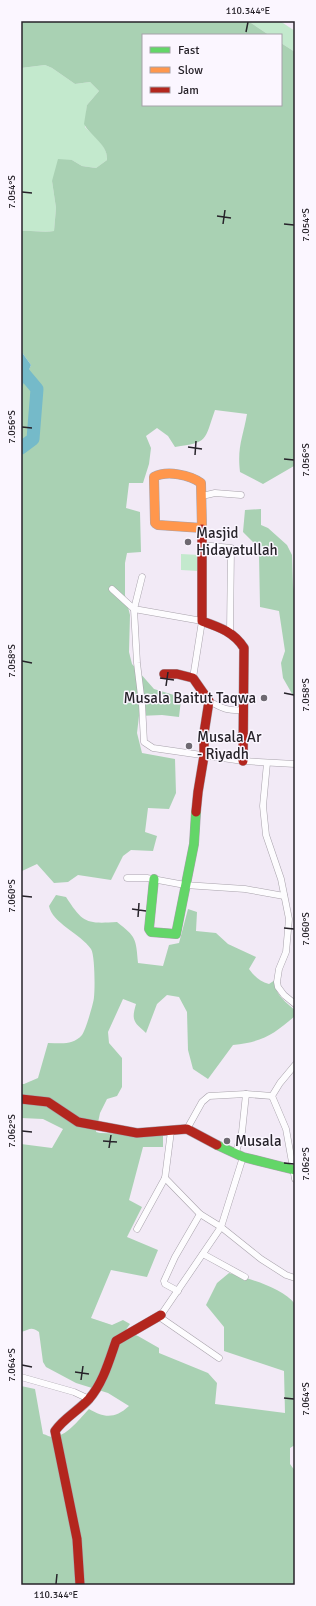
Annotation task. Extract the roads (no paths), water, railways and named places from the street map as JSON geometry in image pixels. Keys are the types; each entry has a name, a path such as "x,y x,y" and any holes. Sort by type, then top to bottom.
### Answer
{"street":[{"path":"193,678 202,621 203,573 202,496 201,483 195,478 163,473 157,474 154,477 154,521 156,524 202,528"},
{"path":"202,496 215,493 241,494"},
{"path":"202,545 231,548 230,632"},
{"path":"142,577 134,609 144,742 153,748 204,756 243,761 295,764"},
{"path":"112,589 134,609 202,621 237,636 244,648 243,761"},
{"path":"164,674 177,674 193,678 209,701 222,709 231,711 244,710"},
{"path":"154,879 149,929 151,932 174,935 177,933 194,844 198,792 204,756 204,733 209,701"},
{"path":"267,763 263,806 266,835 281,879 289,919 286,952 277,982 278,987 284,995 295,1004"},
{"path":"127,878 154,879 185,885 245,889 284,896"},
{"path":"272,1096 295,1065"},
{"path":"187,1130 202,1102 209,1096 246,1094 272,1096"},
{"path":"80,1585 78,1539 55,1431 89,1399 107,1370 116,1340 161,1315 178,1292 190,1270 221,1227 237,1181 246,1094"},
{"path":"272,1096 286,1129 295,1173"},
{"path":"21,1099 48,1102 78,1122 137,1133 187,1130 218,1146 295,1173"},
{"path":"137,1229 165,1178 171,1131"},
{"path":"165,1178 200,1214 221,1227 261,1259 286,1275 295,1278"},
{"path":"178,1292 165,1284 164,1281 175,1256 200,1214"},
{"path":"203,1254 245,1277"},
{"path":"161,1315 166,1321 219,1358"},
{"path":"21,1377 74,1392 89,1399"}],"water":[{"path":"21,351 31,365 22,387 21,386"}],"waterway":[{"path":"21,370 37,389 33,439 21,448"}],"place":[{"name":"Masjid Hidayatullah","path":"188,542"},
{"name":"Musala Baitut Taqwa","path":"264,698"},
{"name":"Musala Ar - Riyadh","path":"189,746"},
{"name":"Musala","path":"227,1141"}]}
